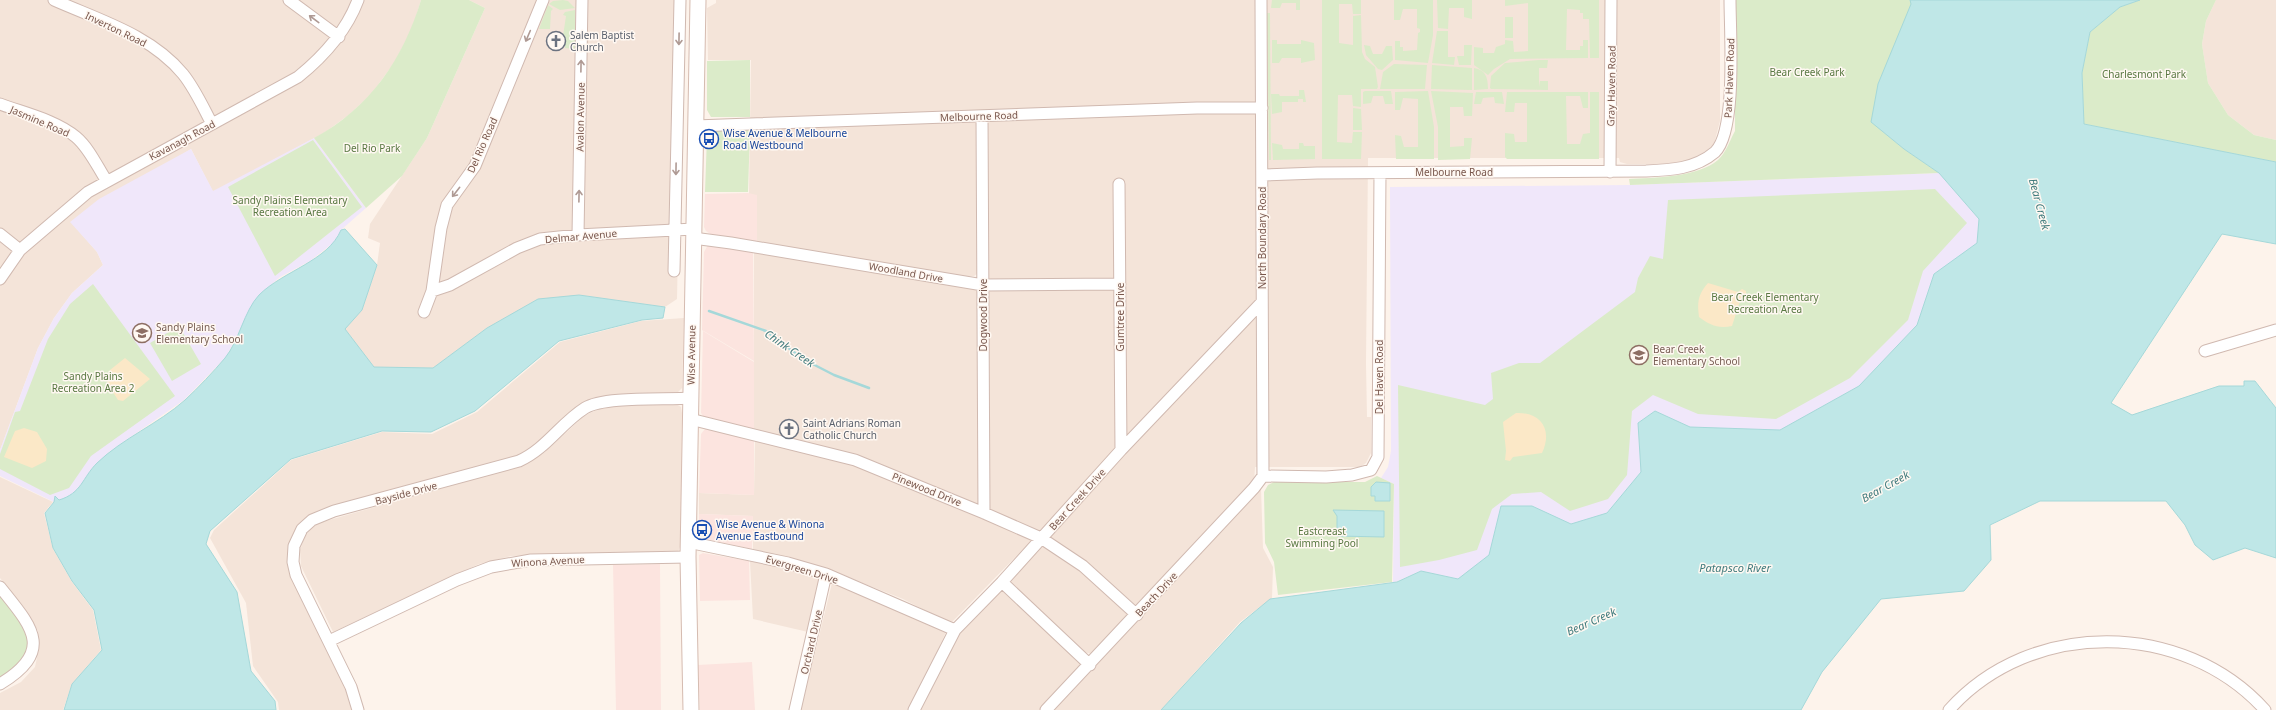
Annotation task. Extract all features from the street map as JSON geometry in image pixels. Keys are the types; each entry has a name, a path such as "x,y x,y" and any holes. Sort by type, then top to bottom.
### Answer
{"main road":[{"name":"Wise Avenue","path":"691,710 688,549 698,0"}],"street":[{"name":"Inverton Road","path":"54,0 136,36 153,47 182,74 212,124"},
{"path":"289,0 338,38"},
{"name":"Kavanagh Road","path":"0,279 20,250 74,203 106,180 298,77 315,64 338,38 358,0"},
{"name":"Del Rio Road","path":"424,312 432,291 441,228 447,205 475,166 543,0"},
{"name":"Avalon Avenue","path":"578,234 582,0"},
{"path":"674,271 680,0"},
{"name":"North Boundary Road","path":"1261,0 1263,175 1263,476"},
{"name":"Gray Haven Road","path":"1610,172 1611,0"},
{"name":"Park Haven Road","path":"1646,171 1684,168 1697,163 1716,151 1722,142 1727,129 1729,107 1730,0"},
{"name":"Jasmine Road","path":"0,104 55,126 76,137 88,151 106,180"},
{"name":"Melbourne Road","path":"695,126 1197,108 1262,108"},
{"name":"Dogwood Drive","path":"982,116 984,513"},
{"name":"Melbourne Road","path":"1263,175 1646,171"},
{"name":"Del Haven Road","path":"1263,476 1352,475 1371,470 1378,457 1380,173"},
{"name":"Gumtree Drive","path":"1119,184 1121,450"},
{"name":"Delmar Avenue","path":"432,291 450,285 525,244 546,238 578,234 675,230 694,234"},
{"path":"0,234 20,250"},
{"name":"Woodland Drive","path":"694,234 731,243 983,285 1120,284"},
{"name":"Bear Creek Drive","path":"914,710 955,630 1002,582 1121,450 1262,302"},
{"path":"2205,351 2276,330"},
{"name":"Bayside Drive","path":"358,710 351,687 296,575 293,562 294,546 299,534 312,520 334,511 519,461 536,452 585,408 597,403 612,400 691,398"},
{"name":"Pinewood Drive","path":"690,419 855,460 984,513 1041,538 1083,566 1137,614"},
{"name":"Beach Drive","path":"1046,710 1090,665 1254,488 1263,476"},
{"name":"Winona Avenue","path":"329,641 457,580 491,567 531,560 688,549"},
{"name":"Evergreen Drive","path":"688,549 788,563 826,574 955,630"},
{"name":"Orchard Drive","path":"795,710 826,574"},
{"path":"1002,582 1090,665"},
{"path":"0,586 27,621 33,635 32,650 27,662 19,671 0,684"},
{"path":"1949,710 1981,681 2018,661 2049,648 2097,641 2153,645 2191,658 2233,681 2266,710"}],"shaded area":[{"path":"0,0 421,0 412,29 394,63 372,93 350,114 324,133 213,192 191,149 71,222 97,252 103,265 72,293 54,318 38,348 0,450"},
{"path":"469,0 683,0 677,299 665,307 579,295 487,328 433,368 374,367 345,329 362,310 377,265 380,243 368,238 370,224 427,138 485,8"},
{"path":"716,0 1720,0 1720,121 1714,144 1707,150 1689,161 1663,164 1627,164 1620,162 1619,158 1368,158 1366,364 1367,417 1371,417 1371,453 1366,463 1360,467 1255,467 1254,484 1137,606 1081,559 1048,537 1127,438 1125,431 1124,182 1118,182 1117,274 1114,280 993,281 987,277 988,187 979,187 978,273 974,276 958,276 757,242 757,195 749,195 751,60 708,60 707,8 716,3"},
{"path":"2216,0 2276,0 2276,140 2254,135 2228,115 2208,83 2202,44 2206,21"},
{"name":"Sandy Plains Elementary School","path":"314,138 366,208 341,230 337,240 310,261 280,277 258,296 226,357 184,400 109,452 92,468 83,484 74,494 54,502 0,476 0,450 38,348 54,318 72,293 103,265 97,252 70,222 99,199 191,149 213,191"},
{"name":"Bear Creek Elementary School","path":"1939,173 1979,219 1977,244 1934,274 1917,325 1859,386 1780,430 1690,427 1655,411 1638,423 1641,472 1607,513 1571,525 1532,506 1501,506 1489,555 1458,579 1421,571 1393,583 1394,484 1381,478 1388,467 1391,451 1390,187 1630,185"},
{"path":"748,193 757,195 757,242 712,235 706,231 704,227 705,194"},
{"path":"708,245 753,251 754,361 702,330 704,252"},
{"path":"754,251 977,288 981,295 980,506 920,482 754,430"},
{"path":"991,288 1117,288 1117,450 1041,533 990,509 988,291"},
{"path":"684,318 682,388 677,393 592,398 536,446 516,457 317,511 291,538 291,572 350,698 353,710 279,710 278,702 253,666 246,603 210,538 214,530 291,460 382,432 432,434 477,412 560,342 641,321"},
{"path":"703,331 754,362 754,429 704,417 701,413"},
{"path":"676,404 681,407 682,413 681,544 678,552 511,556 479,564 333,632 301,566 300,550 305,536 315,524 524,465 545,452 584,416 605,406"},
{"path":"711,427 754,439 754,495 699,493 701,434 705,429"},
{"path":"755,439 852,463 1033,539 952,622 938,617 903,599 827,569 753,549 753,516 699,514 699,493 754,495"},
{"path":"0,477 53,502 44,513 53,549 72,582 93,610 101,650 72,684 63,710 0,710 0,693 21,682 35,667 39,648 38,631 23,606 0,578"},
{"path":"1261,488 1263,548 1273,567 1272,598 1240,622 1161,710 1051,710"},
{"path":"699,514 753,516 752,549 701,538 699,533"},
{"path":"1041,544 1072,561 1131,614 1098,652 1091,654 1085,652 1010,582 1011,576"},
{"path":"703,553 749,561 750,600 700,601 699,555"},
{"path":"752,559 821,577 808,632 753,619 750,561"},
{"path":"660,564 661,710 616,710 613,565"},
{"path":"832,583 940,627 946,632 910,710 801,710"},
{"path":"998,590 1007,591 1083,664 1042,710 920,710 962,627"},
{"path":"752,662 755,710 700,710 698,665"}],"green space":[{"name":"Del Rio Park","path":"421,0 469,0 485,8 427,138 402,176 366,208 314,138 334,126 352,112 368,97 382,80 405,42 414,22"},
{"path":"1272,0 1300,0 1300,10 1296,10 1296,3 1282,3 1280,8 1271,8"},
{"path":"1322,0 1361,0 1361,14 1353,14 1352,4 1339,4 1339,43 1353,45 1353,16 1361,15 1362,52 1365,59 1375,67 1378,87 1377,89 1361,89 1361,107 1353,106 1352,95 1338,95 1337,142 1352,143 1353,132 1362,132 1361,159 1322,159"},
{"path":"1394,0 1433,0 1433,35 1428,63 1395,60 1395,41 1400,41 1400,47 1403,47 1403,51 1417,50 1418,33 1420,32 1420,29 1417,28 1417,9 1403,9 1400,20 1394,20"},
{"path":"1437,0 1472,0 1472,19 1464,17 1464,8 1449,8 1448,29 1438,28"},
{"path":"1505,0 1599,0 1599,58 1590,58 1589,19 1583,19 1583,13 1580,13 1580,10 1567,9 1566,50 1580,50 1580,46 1583,46 1583,40 1588,40 1588,58 1510,59 1494,69 1488,75 1474,65 1474,47 1483,48 1483,53 1494,53 1496,47 1505,44 1505,40 1513,41 1514,52 1528,51 1528,3 1505,6"},
{"name":"Bear Creek Park","path":"1735,0 1913,0 1881,130 1904,149 1939,173 1630,185 1629,179 1675,176 1699,170 1718,160 1726,150 1735,131"},
{"name":"Charlesmont Park","path":"2140,0 2216,0 2206,21 2202,44 2208,83 2228,115 2254,135 2276,140 2276,162 2084,124 2082,73 2090,32 2120,7"},
{"path":"553,1 568,1 575,8 560,10 549,4"},
{"path":"548,5 553,9 551,11 550,29 539,29"},
{"path":"575,10 575,49 565,48 565,37 563,36 566,16 563,15 565,12"},
{"path":"1267,13 1270,13 1271,160 1269,160"},
{"path":"1505,17 1513,17 1513,38 1505,38"},
{"path":"1437,31 1448,31 1448,57 1455,57 1454,65 1432,63"},
{"path":"1272,40 1277,40 1277,44 1301,44 1301,40 1314,43 1315,60 1301,63 1301,58 1282,58 1279,63 1272,63"},
{"path":"1364,45 1370,46 1373,54 1382,54 1386,46 1392,46 1393,60 1382,70 1378,69 1366,55"},
{"path":"1464,45 1472,45 1471,65 1459,65 1457,56 1464,56"},
{"path":"750,60 750,117 711,117 707,110 707,61"},
{"path":"1548,60 1547,68 1539,68 1539,87 1540,81 1548,81 1548,90 1490,88 1491,76 1505,63"},
{"path":"1394,64 1427,65 1425,89 1380,89 1383,72"},
{"path":"1432,65 1472,68 1472,90 1431,89"},
{"path":"1474,68 1486,75 1488,89 1474,90"},
{"path":"1299,90 1304,90 1306,102 1303,102 1303,99 1298,99 1298,102 1282,102 1282,112 1272,114 1271,94 1279,94 1280,96 1299,96"},
{"path":"1391,91 1393,104 1385,104 1383,96 1373,96 1371,103 1363,104 1363,92"},
{"path":"1428,91 1434,127 1434,159 1396,159 1395,135 1401,136 1404,147 1418,147 1418,99 1403,98 1400,110 1395,110 1395,92"},
{"path":"1431,91 1473,93 1472,116 1464,116 1463,107 1450,107 1450,147 1464,146 1464,138 1472,138 1470,159 1438,160 1438,127"},
{"path":"1476,92 1502,92 1504,104 1495,103 1494,97 1483,98 1481,104 1474,104"},
{"path":"1507,92 1588,92 1588,108 1583,108 1580,96 1566,96 1567,144 1580,144 1583,134 1590,133 1590,92 1599,92 1599,159 1507,159 1505,157 1505,133 1514,134 1515,142 1527,142 1527,103 1515,103 1514,112 1505,112"},
{"path":"1353,108 1361,109 1362,130 1353,130"},
{"path":"750,130 748,192 705,192 707,136 714,131"},
{"name":"Sandy Plains Elementary Recreation Area","path":"313,140 362,207 275,276 228,187"},
{"path":"1272,143 1282,145 1283,149 1299,149 1299,143 1303,143 1304,146 1315,146 1315,159 1273,160"},
{"name":"Bear Creek Elementary Recreation Area","path":"1935,189 1967,223 1923,271 1908,320 1850,378 1776,419 1698,414 1653,395 1632,411 1627,475 1608,499 1570,511 1541,492 1512,494 1492,509 1477,550 1439,560 1400,567 1398,385 1485,405 1493,399 1491,373 1519,363 1540,363 1635,292 1638,278 1650,256 1663,259 1668,200"},
{"name":"Sandy Plains Recreation Area 2","path":"93,284 175,396 91,456 69,488 50,495 0,469 0,454 15,412 20,411 48,339 70,304"},
{"path":"179,326 201,364 172,381 150,343"},
{"name":"Eastcreast Swimming Pool","path":"1377,476 1394,484 1392,582 1278,595 1274,562 1265,543 1264,492 1268,485 1274,482 1365,482"},
{"path":"0,594 18,616 27,633 29,642 28,651 20,666 0,680"}],"sand":[{"path":"1708,283 1738,292 1742,289 1746,291 1746,296 1741,298 1732,326 1714,326 1699,317 1698,307 1700,295"},
{"path":"125,358 150,379 123,401 118,400 107,383 110,370"},
{"path":"1516,413 1525,413 1538,419 1545,430 1545,445 1542,453 1513,457 1510,461 1505,460 1506,451 1503,422"},
{"path":"24,428 37,432 47,449 46,461 32,468 4,457 15,431"}],"water":[{"name":"Patapsco River","path":"1910,0 2140,0 2120,7 2090,32 2082,73 2084,124 2276,162 2276,244 2222,234 2111,403 2132,415 2219,386 2244,386 2244,381 2255,381 2276,408 2276,558 2245,548 2213,560 2195,545 2185,525 2166,501 2040,501 1990,525 1991,560 1964,591 1881,599 1822,672 1801,710 1161,710 1241,623 1270,599 1397,582 1421,571 1458,579 1489,555 1501,506 1532,506 1571,524 1607,513 1641,472 1638,423 1655,411 1690,427 1780,430 1859,386 1917,325 1934,274 1977,243 1979,219 1939,173 1904,149 1871,122 1878,84 1911,4"},
{"path":"345,229 377,265 362,310 345,329 374,367 433,368 487,328 538,299 579,295 665,307 663,318 642,320 559,341 475,411 431,432 382,431 291,459 210,531 206,544 237,592 251,671 275,701 276,710 64,710 72,684 102,650 94,610 72,581 53,548 45,513 54,502 55,496 59,500 73,493 97,463 107,454 129,438 175,409 201,385 230,351 249,309 259,295 280,279 316,258 335,241 341,230"},
{"path":"1376,482 1390,483 1390,501 1375,501 1375,496 1371,496 1371,487"},
{"path":"1333,510 1384,511 1384,537 1337,536 1337,516"}],"waterway":[{"name":"Chink Creek","path":"709,311 766,331 803,359 834,375 869,388"}],"place":[{"name":"Salem Baptist Church","path":"556,41"},
{"name":"Wise Avenue & Melbourne Road Westbound","path":"709,139"},
{"name":"Sandy Plains Elementary School","path":"142,333"},
{"name":"Bear Creek Elementary School","path":"1639,355"},
{"name":"Saint Adrians Roman Catholic Church","path":"789,429"},
{"name":"Wise Avenue & Winona Avenue Eastbound","path":"702,530"}],"water label":[{"name":"Bear Creek","path":"2040,204"},
{"name":"Bear Creek","path":"1885,486"},
{"name":"Bear Creek","path":"1591,621"}]}
